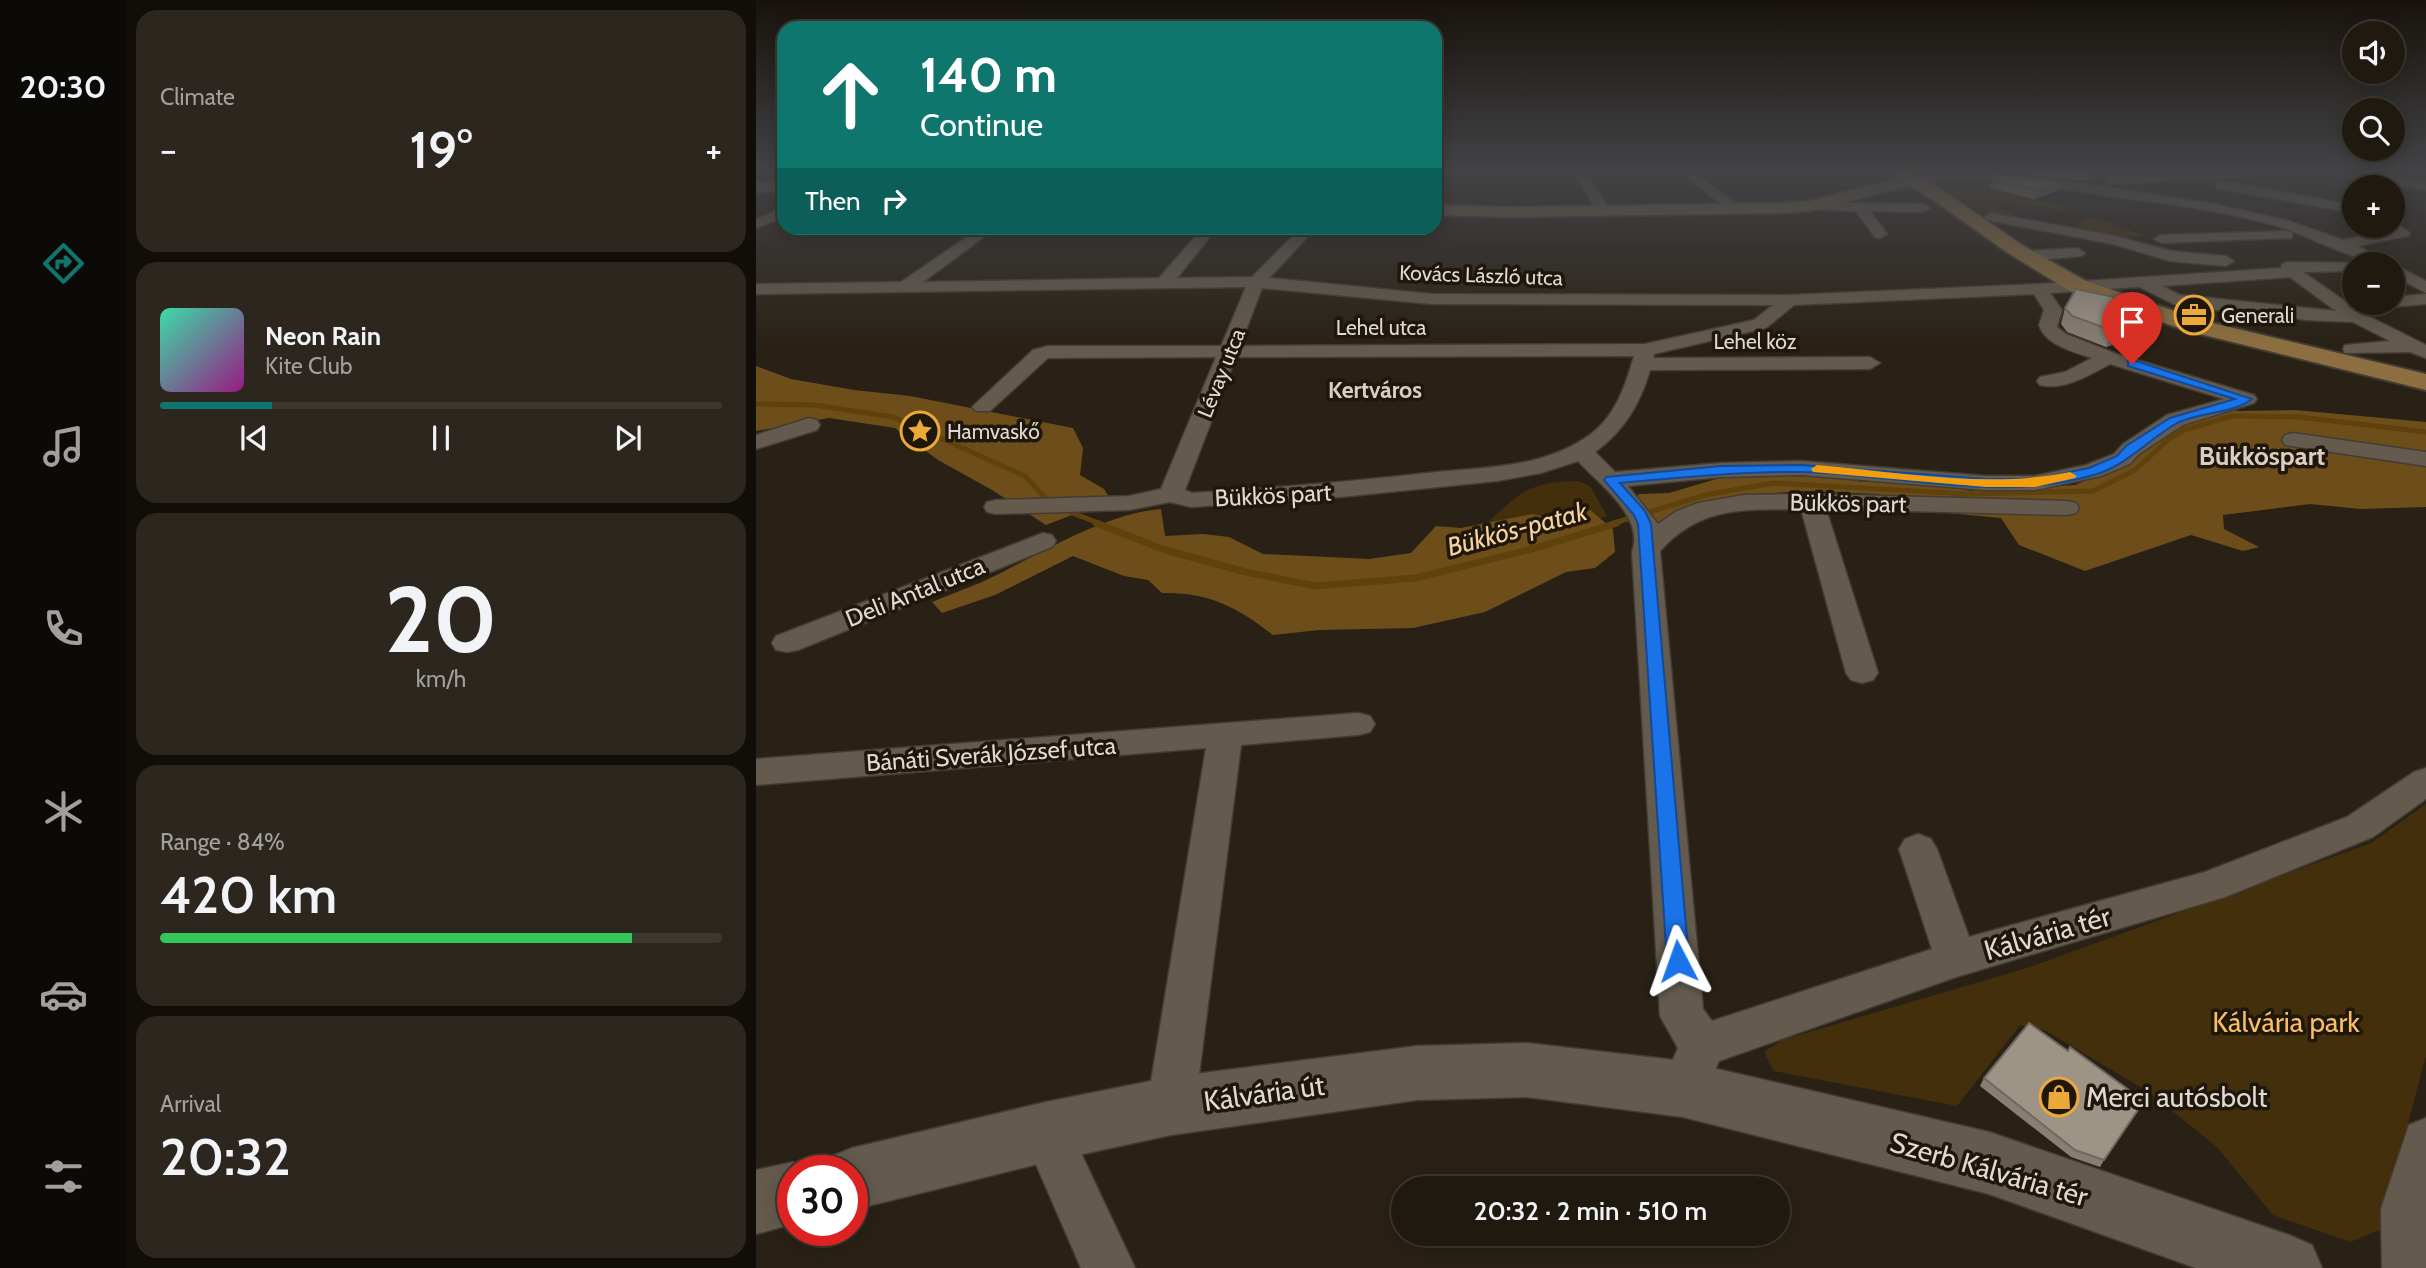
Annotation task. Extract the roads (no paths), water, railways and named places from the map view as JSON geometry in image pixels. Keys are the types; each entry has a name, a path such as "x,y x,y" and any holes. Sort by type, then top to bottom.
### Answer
{"main road":[{"path":"1986,228 2026,256 2078,286 2196,326 2426,382"}],"street":[{"path":"1876,228 1880,234"},
{"path":"2052,228 2115,240 2152,251 2207,260 2342,266"},
{"path":"2297,228 2360,252"},
{"path":"2115,240 2314,234"},
{"path":"905,287 979,235"},
{"path":"1165,282 1204,235"},
{"name":"Lévay utca","path":"1171,494 1256,282 1302,235"},
{"path":"2254,237 2356,317 2420,349"},
{"path":"2344,244 2376,238"},
{"path":"2152,251 2172,279"},
{"path":"2026,256 2077,253"},
{"name":"Kovács László utca","path":"756,289 1256,282 1432,299 1790,300 2142,282 2283,262"},
{"path":"2405,266 2415,265"},
{"path":"2405,275 2426,288"},
{"path":"2142,282 2176,300 2224,306 2265,307 2305,315 2356,317"},
{"path":"2039,289 2053,310 2047,324 2049,331 2073,344 2109,356"},
{"path":"2405,301 2426,299"},
{"name":"Lehel utca","path":"983,407 1040,354 1048,352 1230,351 1643,357 1760,324 1790,300"},
{"path":"2176,300 2183,314 2196,326"},
{"path":"2338,304 2342,304"},
{"path":"2224,306 2233,324"},
{"path":"2352,349 2420,349"},
{"path":"2047,381 2070,377 2109,356"},
{"name":"Bükkös part","path":"1610,480 1721,470 1801,468 1986,483 2035,483 2093,471 2122,459 2131,449 2175,420 2247,399 2109,356"},
{"name":"Bükkös part","path":"1171,494 1191,500 1329,492 1515,471 1548,464 1581,451 1601,438 1623,414 1643,357"},
{"name":"Lehel köz","path":"1643,357 1870,363"},
{"path":"756,442 809,425"},
{"path":"2293,440 2426,459"},
{"path":"1581,451 1640,514 1645,524 1682,1016 1693,1067"},
{"path":"996,507 1129,503 1171,494"},
{"path":"1811,501 1862,673"},
{"name":"Bükkös part","path":"1645,552 1666,527 1696,512 1732,503 1811,501 2014,509 2067,508"},
{"name":"Deli Antal utca","path":"787,643 1043,541"},
{"name":"Bánáti Sverák József utca","path":"756,772 1358,724"},
{"path":"1171,1106 1225,736"},
{"name":"Kálvária tér","path":"1693,1067 1956,959 2211,886 2360,827 2426,781"},
{"path":"1918,849 1956,959"},
{"name":"Kálvária út","path":"868,1175 1046,1132 1171,1106 1418,1073 1693,1067"},
{"name":"Szerb Kálvária tér","path":"1693,1067 1989,1163 2289,1268"},
{"path":"1046,1132 1108,1268"},
{"path":"2409,1268 2407,1209 2426,1142"},
{"path":"756,1202 777,1197"}],"waterway":[{"name":"Bükkös-patak","path":"756,404 815,405 893,417 1025,476 1051,504"},
{"name":"Bükkös-patak","path":"1611,524 1705,495 1773,483 1968,494 2093,491 2135,470 2169,439 2184,430 2232,416 2299,417 2426,432"},
{"name":"Bükkös-patak","path":"1062,509 1101,524"},
{"name":"Bükkös-patak","path":"1096,523 1165,550 1246,572 1315,586 1416,578 1536,548 1617,523"}],"place":[{"name":"Generali","path":"2194,315"},
{"name":"Hamvaskő","path":"920,431"},
{"name":"Merci autósbolt","path":"2059,1097"}],"district":[{"name":"Kertváros","path":"1375,390"},
{"name":"Bükköspart","path":"2262,456"}],"park label":[{"name":"Kálvária park","path":"2286,1022"}]}
